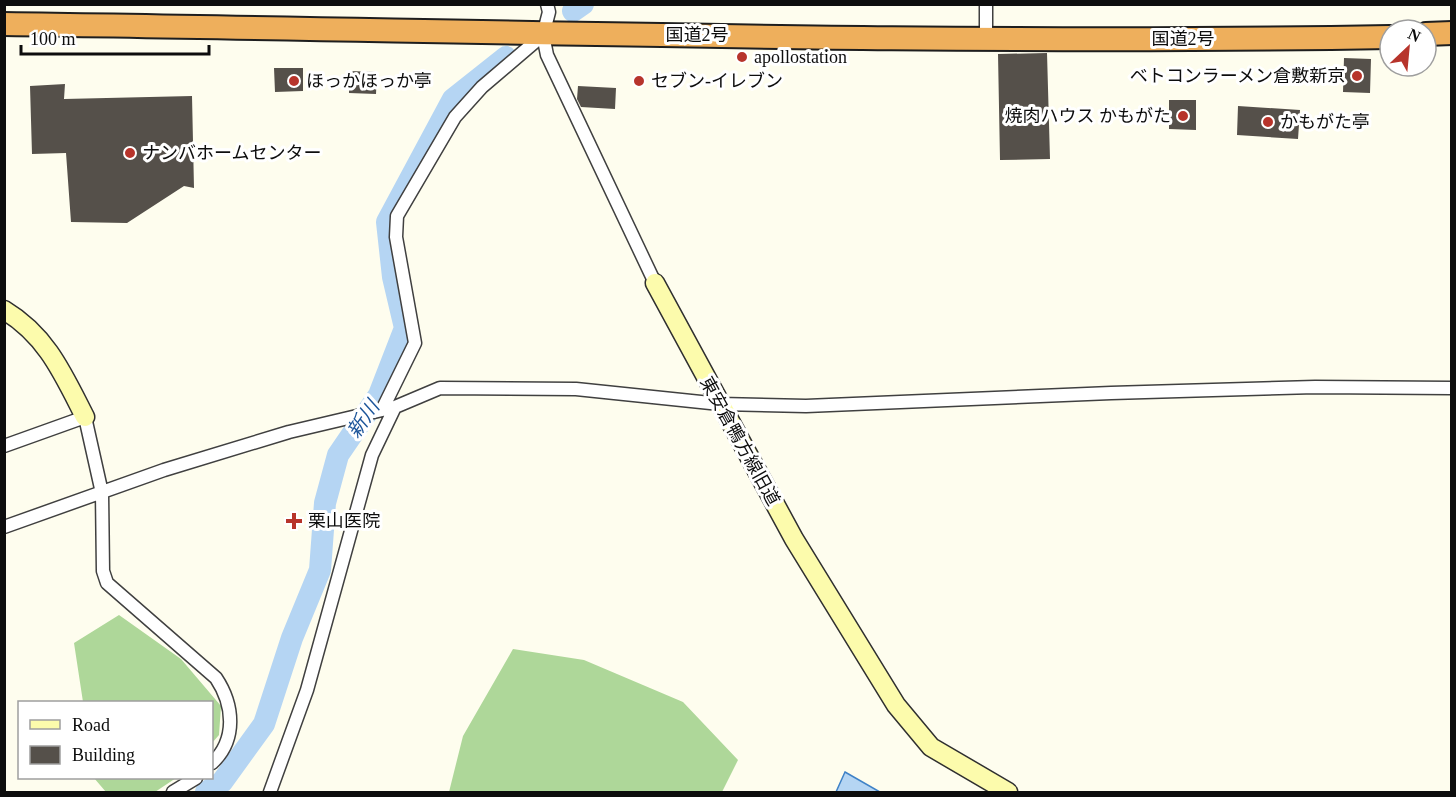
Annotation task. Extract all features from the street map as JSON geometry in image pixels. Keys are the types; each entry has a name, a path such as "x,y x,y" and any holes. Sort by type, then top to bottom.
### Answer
{"highway":[{"name":"国道2号","path":"4,24 543,35 1218,40 1378,37"}],"street":[{"path":"270,792 307,690 372,455 415,343 396,237 397,216 455,117 482,87 543,35 549,12 547,4"},
{"path":"986,4 986,37"},
{"name":"東安倉鴨方線旧道","path":"543,35 547,55 655,283 794,539 915,732 931,747 1008,792"},
{"path":"4,310 16,317 52,353 85,417 102,493 103,571 107,583 216,678 224,689 230,709 230,732 218,757 213,762"},
{"path":"4,526 164,470 289,432 389,408 440,388 576,389 720,404 806,406 1315,387 1452,388"},
{"path":"4,446 85,417"},
{"path":"173,792 193,779"}],"green space":[{"path":"119,615 181,659 221,706 219,735 213,742 213,701 83,701 74,643"},
{"path":"513,649 584,660 683,702 738,760 722,792 449,792 463,736"},
{"path":"95,779 174,779 155,792 106,792"}],"water":[{"path":"845,772 880,792 836,792"}],"building":[{"path":"1047,53 1050,159 1000,160 998,54"},
{"name":"ベトコンラーメン倉敷新京","path":"1344,58 1371,59 1370,93 1343,92"},
{"path":"274,68 303,68 303,91 275,92"},
{"path":"349,71 377,72 376,94 349,93"},
{"name":"ナンバホームセンター","path":"65,84 64,99 192,96 194,188 184,186 127,223 71,222 66,153 32,154 30,86"},
{"path":"578,86 616,88 615,109 581,107 577,99"},
{"path":"1169,100 1196,100 1196,130 1169,129"},
{"name":"かもがた亭","path":"1238,106 1300,110 1298,139 1237,135"}],"waterway":[{"name":"新川","path":"573,11 583,4"},
{"name":"新川","path":"206,792 222,782 264,724 292,638 320,570 325,503 338,455 379,395 405,328 393,277 387,222 453,99 506,57"}],"place":[{"name":"apollostation","path":"742,57"},
{"name":"ベトコンラーメン倉敷新京","path":"1357,76"},
{"name":"ほっかほっか亭","path":"294,81"},
{"name":"セブン-イレブン","path":"639,81"},
{"name":"焼肉ハウス かもがた","path":"1183,116"},
{"name":"かもがた亭","path":"1268,122"},
{"name":"ナンバホームセンター","path":"130,153"},
{"name":"栗山医院","path":"294,521"}]}
